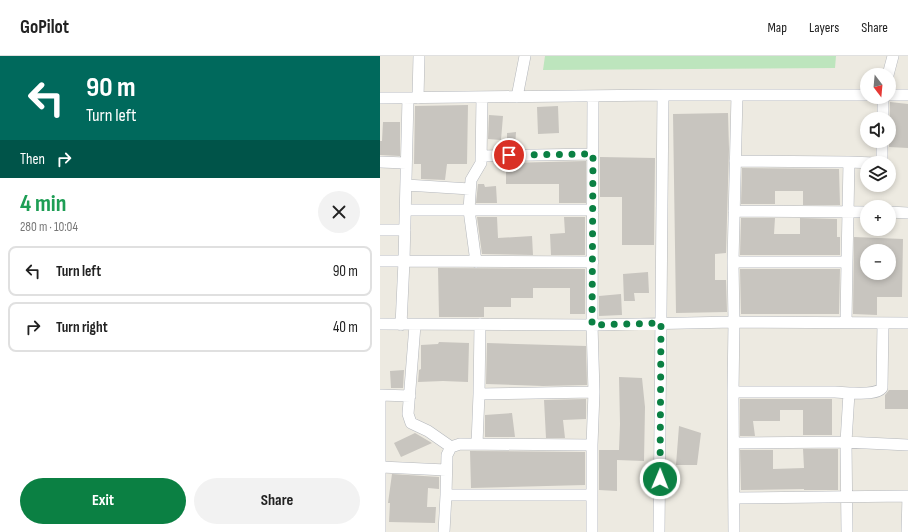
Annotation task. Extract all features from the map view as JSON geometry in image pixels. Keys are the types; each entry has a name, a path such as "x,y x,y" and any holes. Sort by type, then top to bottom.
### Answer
{"street":[{"path":"400,325 406,210 406,163 419,56"},
{"path":"517,97 525,56"},
{"path":"890,68 893,56"},
{"path":"380,98 663,95 860,95"},
{"path":"659,532 663,95"},
{"path":"734,532 734,443 732,392 737,95"},
{"path":"896,95 908,95"},
{"path":"592,532 592,445 594,392 592,325 593,96"},
{"path":"476,262 469,210 471,180 481,163 482,97"},
{"path":"735,161 874,163 880,162 882,159 882,148"},
{"path":"481,156 593,154"},
{"path":"380,162 406,163"},
{"path":"846,322 848,162"},
{"path":"406,185 470,189"},
{"path":"406,210 593,210"},
{"path":"734,210 860,212"},
{"path":"896,212 908,213"},
{"path":"380,230 405,230"},
{"path":"380,261 593,262"},
{"path":"734,262 847,262"},
{"path":"380,324 592,325 734,322 908,323"},
{"path":"732,392 849,393 880,391 882,388 883,323"},
{"path":"477,444 480,324"},
{"path":"415,325 408,414 411,423 428,431 451,447"},
{"path":"479,394 594,392"},
{"path":"847,532 846,442 849,393"},
{"path":"380,532 380,394 410,396"},
{"path":"734,443 846,442 908,445"},
{"path":"444,532 447,455 451,447 460,444 592,445"},
{"path":"381,468 446,470"},
{"path":"446,495 592,494"},
{"path":"734,498 908,496 907,532"}],"green space":[{"path":"545,56 836,56 835,68 543,70"}],"building":[{"path":"896,103 908,104 908,148 896,147 896,112 890,112 890,104 896,104"},
{"path":"468,105 467,164 447,164 445,180 421,179 421,164 414,164 415,106"},
{"path":"558,106 559,133 538,134 537,107"},
{"path":"728,113 729,149 726,253 715,254 715,280 726,280 727,312 676,313 673,114"},
{"path":"489,115 503,116 501,140 488,139"},
{"path":"383,122 400,122 400,156 380,155 380,141 382,141"},
{"path":"516,132 515,148 507,149 507,133"},
{"path":"600,157 655,158 654,245 622,245 622,197 600,197"},
{"path":"586,161 586,203 559,203 559,184 506,184 506,163"},
{"path":"742,168 839,169 840,205 803,205 803,191 775,191 775,204 741,204"},
{"path":"478,184 484,184 485,187 496,186 497,203 476,203"},
{"path":"477,217 497,217 498,238 532,236 533,255 482,254"},
{"path":"564,217 585,217 585,255 551,255 550,234 565,233"},
{"path":"741,218 775,218 774,234 800,234 800,218 837,219 837,237 840,237 840,255 740,255"},
{"path":"854,237 903,239 902,297 877,297 877,315 853,314"},
{"path":"438,268 585,269 585,314 570,314 570,288 533,288 533,298 511,298 511,307 484,307 484,317 439,317"},
{"path":"740,269 840,269 839,314 741,314"},
{"path":"648,272 649,293 634,293 635,301 624,301 623,274"},
{"path":"621,294 622,315 599,316 599,296"},
{"path":"439,342 469,343 468,382 418,382 419,370 421,369 421,345 438,344"},
{"path":"487,343 586,346 587,385 543,386 486,384"},
{"path":"404,370 403,388 391,388 390,371"},
{"path":"619,377 642,378 645,407 644,461 617,460 617,491 599,490 599,450 619,450"},
{"path":"889,390 908,390 908,409 885,409 885,395"},
{"path":"586,399 586,419 563,420 565,438 546,438 544,400"},
{"path":"740,399 832,399 832,435 803,435 803,410 780,410 780,421 753,421 755,436 740,436"},
{"path":"512,413 515,437 485,437 485,415"},
{"path":"679,426 701,433 697,465 676,465"},
{"path":"415,433 432,443 401,457 394,443"},
{"path":"803,449 838,449 838,490 741,490 740,450 773,450 773,469 804,468"},
{"path":"470,451 585,452 585,485 471,488"},
{"path":"392,474 439,477 439,489 428,488 427,507 436,507 435,523 389,522 390,503 388,503"}],"route":[{"path":"509,155 593,154 592,325 661,323 660,479"}]}
